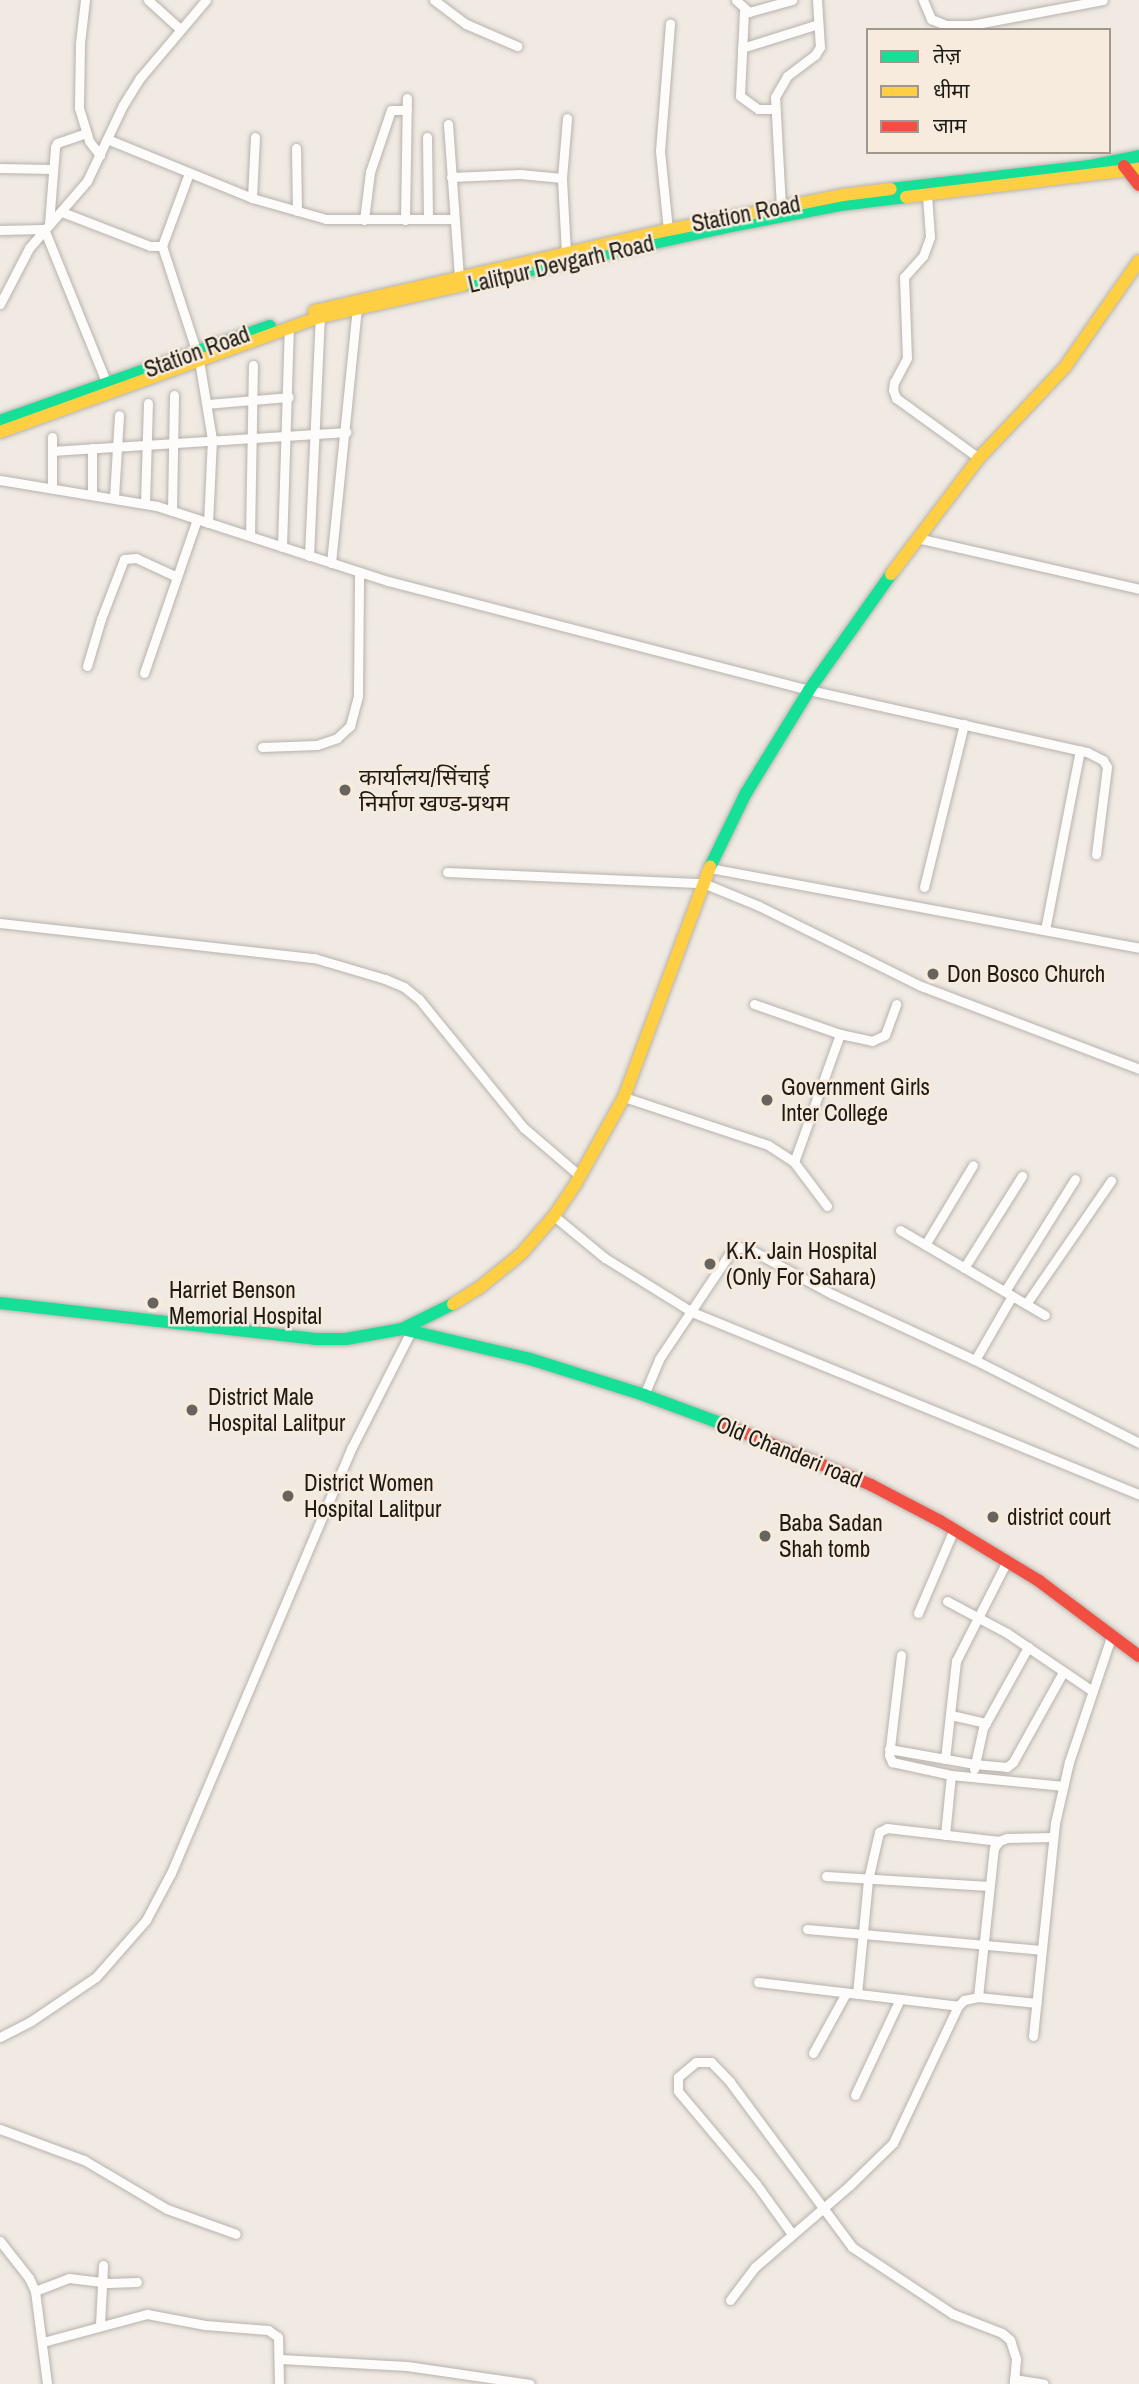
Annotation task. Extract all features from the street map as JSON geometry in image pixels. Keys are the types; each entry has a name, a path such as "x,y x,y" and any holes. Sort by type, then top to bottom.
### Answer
{"street":[{"path":"85,0 80,43 79,108 86,133 100,155"},
{"path":"148,0 180,29"},
{"path":"0,304 14,274 47,226 87,181 123,105 140,78 205,0"},
{"path":"434,0 466,24 517,46"},
{"path":"736,0 744,10 740,96 758,109 773,109"},
{"path":"744,10 759,10 792,0"},
{"path":"782,207 773,109 775,97 787,76 815,55 820,47 817,0"},
{"path":"923,0 930,19 946,25 971,25 1103,0"},
{"path":"668,230 660,151 670,23"},
{"path":"742,48 818,24"},
{"path":"405,220 407,98"},
{"path":"364,220 370,172 391,110 407,110"},
{"path":"566,253 562,222 562,178 567,118"},
{"path":"448,124 459,277"},
{"path":"86,133 58,143 52,169 47,226 107,384"},
{"path":"252,198 255,137"},
{"path":"427,137 428,219"},
{"path":"107,139 252,198 326,219 454,219"},
{"path":"296,148 297,211"},
{"name":"Station Road","path":"0,421 197,355 337,304 668,230 843,195 1129,167 1139,156"},
{"path":"1129,167 1139,185"},
{"name":"Lalitpur Devgarh Road","path":"0,432 197,355 320,317 731,226 840,205 1129,167"},
{"path":"0,168 52,169"},
{"path":"189,173 162,246 197,355 207,404 212,439 208,523"},
{"path":"451,177 520,174 562,178"},
{"path":"927,195 930,237 923,256 904,277 907,358 894,382 893,390 896,398 979,458"},
{"path":"62,212 149,246 162,246"},
{"path":"0,230 47,226"},
{"path":"0,1303 315,1339 346,1339 406,1330 479,1288 521,1254 554,1216 576,1183 624,1097 709,868 746,793 808,690 917,538 979,458 1065,367 1139,261"},
{"path":"331,563 356,309"},
{"path":"309,556 320,317"},
{"path":"282,547 288,435 289,327"},
{"path":"250,536 253,365"},
{"path":"172,511 174,394"},
{"path":"207,404 289,397"},
{"path":"145,503 148,403"},
{"path":"114,497 119,415"},
{"path":"52,451 346,432"},
{"path":"52,437 52,488"},
{"path":"92,448 92,493"},
{"path":"0,480 145,503 359,572 808,690 1095,755 1107,766 1096,854"},
{"path":"144,673 197,519"},
{"path":"917,538 1139,589"},
{"path":"87,666 101,619 124,559 136,558 177,577"},
{"path":"262,747 317,745 337,738 350,726 358,696 359,572"},
{"path":"924,887 964,724"},
{"path":"1045,930 1080,750"},
{"path":"709,868 1139,948"},
{"path":"447,872 703,883 759,906 921,986 1139,1069"},
{"path":"0,923 302,956 385,979 419,999 524,1128 576,1183"},
{"path":"754,1004 861,1040 879,1040 890,1027 896,1004"},
{"path":"794,1162 840,1034"},
{"path":"624,1097 768,1145 794,1162 827,1206"},
{"path":"925,1245 974,1165"},
{"path":"964,1268 1023,1176"},
{"path":"975,1360 1009,1294 1075,1179"},
{"path":"1026,1304 1111,1181"},
{"path":"554,1216 605,1258 692,1312 1139,1494"},
{"path":"900,1230 1045,1315"},
{"path":"644,1395 659,1359 733,1249 746,1248 831,1294 975,1360 1139,1443"},
{"path":"0,2037 31,2021 96,1977 146,1920 171,1873 352,1447 406,1330"},
{"name":"Old Chanderi road","path":"406,1330 530,1359 644,1395 871,1485 1007,1560 1139,1656"},
{"path":"918,1613 954,1529"},
{"path":"945,1759 956,1661 976,1616 1007,1560"},
{"path":"947,1601 1028,1647 1091,1690"},
{"path":"1033,2036 1053,1837 1063,1786 1091,1690 1112,1634"},
{"path":"972,1777 986,1723 1028,1647"},
{"path":"901,1655 890,1749 890,1759 895,1764 951,1775 1063,1786"},
{"path":"890,1749 998,1768 1010,1765 1063,1672"},
{"path":"951,1715 986,1723"},
{"path":"945,1835 951,1775"},
{"path":"857,1994 868,1880 876,1839 882,1829 999,1841 1053,1837"},
{"path":"978,1997 994,1848 999,1841"},
{"path":"826,1876 989,1886"},
{"path":"807,1929 1041,1950"},
{"path":"758,1982 958,2006"},
{"path":"813,2053 846,1993"},
{"path":"730,2301 755,2267 865,2171 898,2133 958,2006 964,2000 978,1997 1037,2003"},
{"path":"855,2095 900,1999"},
{"path":"792,2234 756,2184 678,2091 678,2077 696,2062 711,2062 730,2082 852,2247 953,2314 1002,2333 1015,2349 1014,2382 1044,2384"},
{"path":"0,2129 76,2156 167,2209 236,2234"},
{"path":"0,2241 10,2250 35,2291 47,2384"},
{"path":"100,2325 103,2265"},
{"path":"35,2291 69,2278 101,2282 137,2282"},
{"path":"43,2342 147,2314 205,2325 268,2330 278,2337 279,2384"},
{"path":"280,2359 407,2366 472,2379 530,2384"}],"traffic: fast":[{"path":"891,189 1090,166 1139,156"},
{"path":"463,285 731,226 840,205 906,197"},
{"path":"0,421 270,326"},
{"path":"710,867 746,793 809,690 891,574"},
{"path":"0,1303 315,1339 346,1339 402,1329 453,1304"},
{"path":"402,1329 530,1359 644,1395 728,1426"}],"traffic: slow":[{"path":"906,197 1139,169"},
{"path":"314,311 668,230 843,195 891,189"},
{"path":"891,574 979,458 1065,367 1139,261"},
{"path":"0,432 320,317 463,285"},
{"path":"453,1304 479,1288 521,1254 554,1216 576,1183 624,1097 710,867"}],"traffic: jam":[{"path":"1124,166 1139,185"},
{"path":"728,1426 871,1485 940,1521 1039,1581 1139,1656"}],"place":[{"name":"कार्यालय/सिंचाई निर्माण खण्ड-प्रथम","path":"345,790"},
{"name":"Don Bosco Church","path":"933,974"},
{"name":"Government Girls Inter College","path":"767,1100"},
{"name":"K.K. Jain Hospital (Only For Sahara)","path":"710,1264"},
{"name":"Harriet Benson Memorial Hospital","path":"153,1303"},
{"name":"District Male Hospital Lalitpur","path":"192,1410"},
{"name":"District Women Hospital Lalitpur","path":"288,1496"},
{"name":"district court","path":"993,1517"},
{"name":"Baba Sadan Shah tomb","path":"765,1536"}]}
